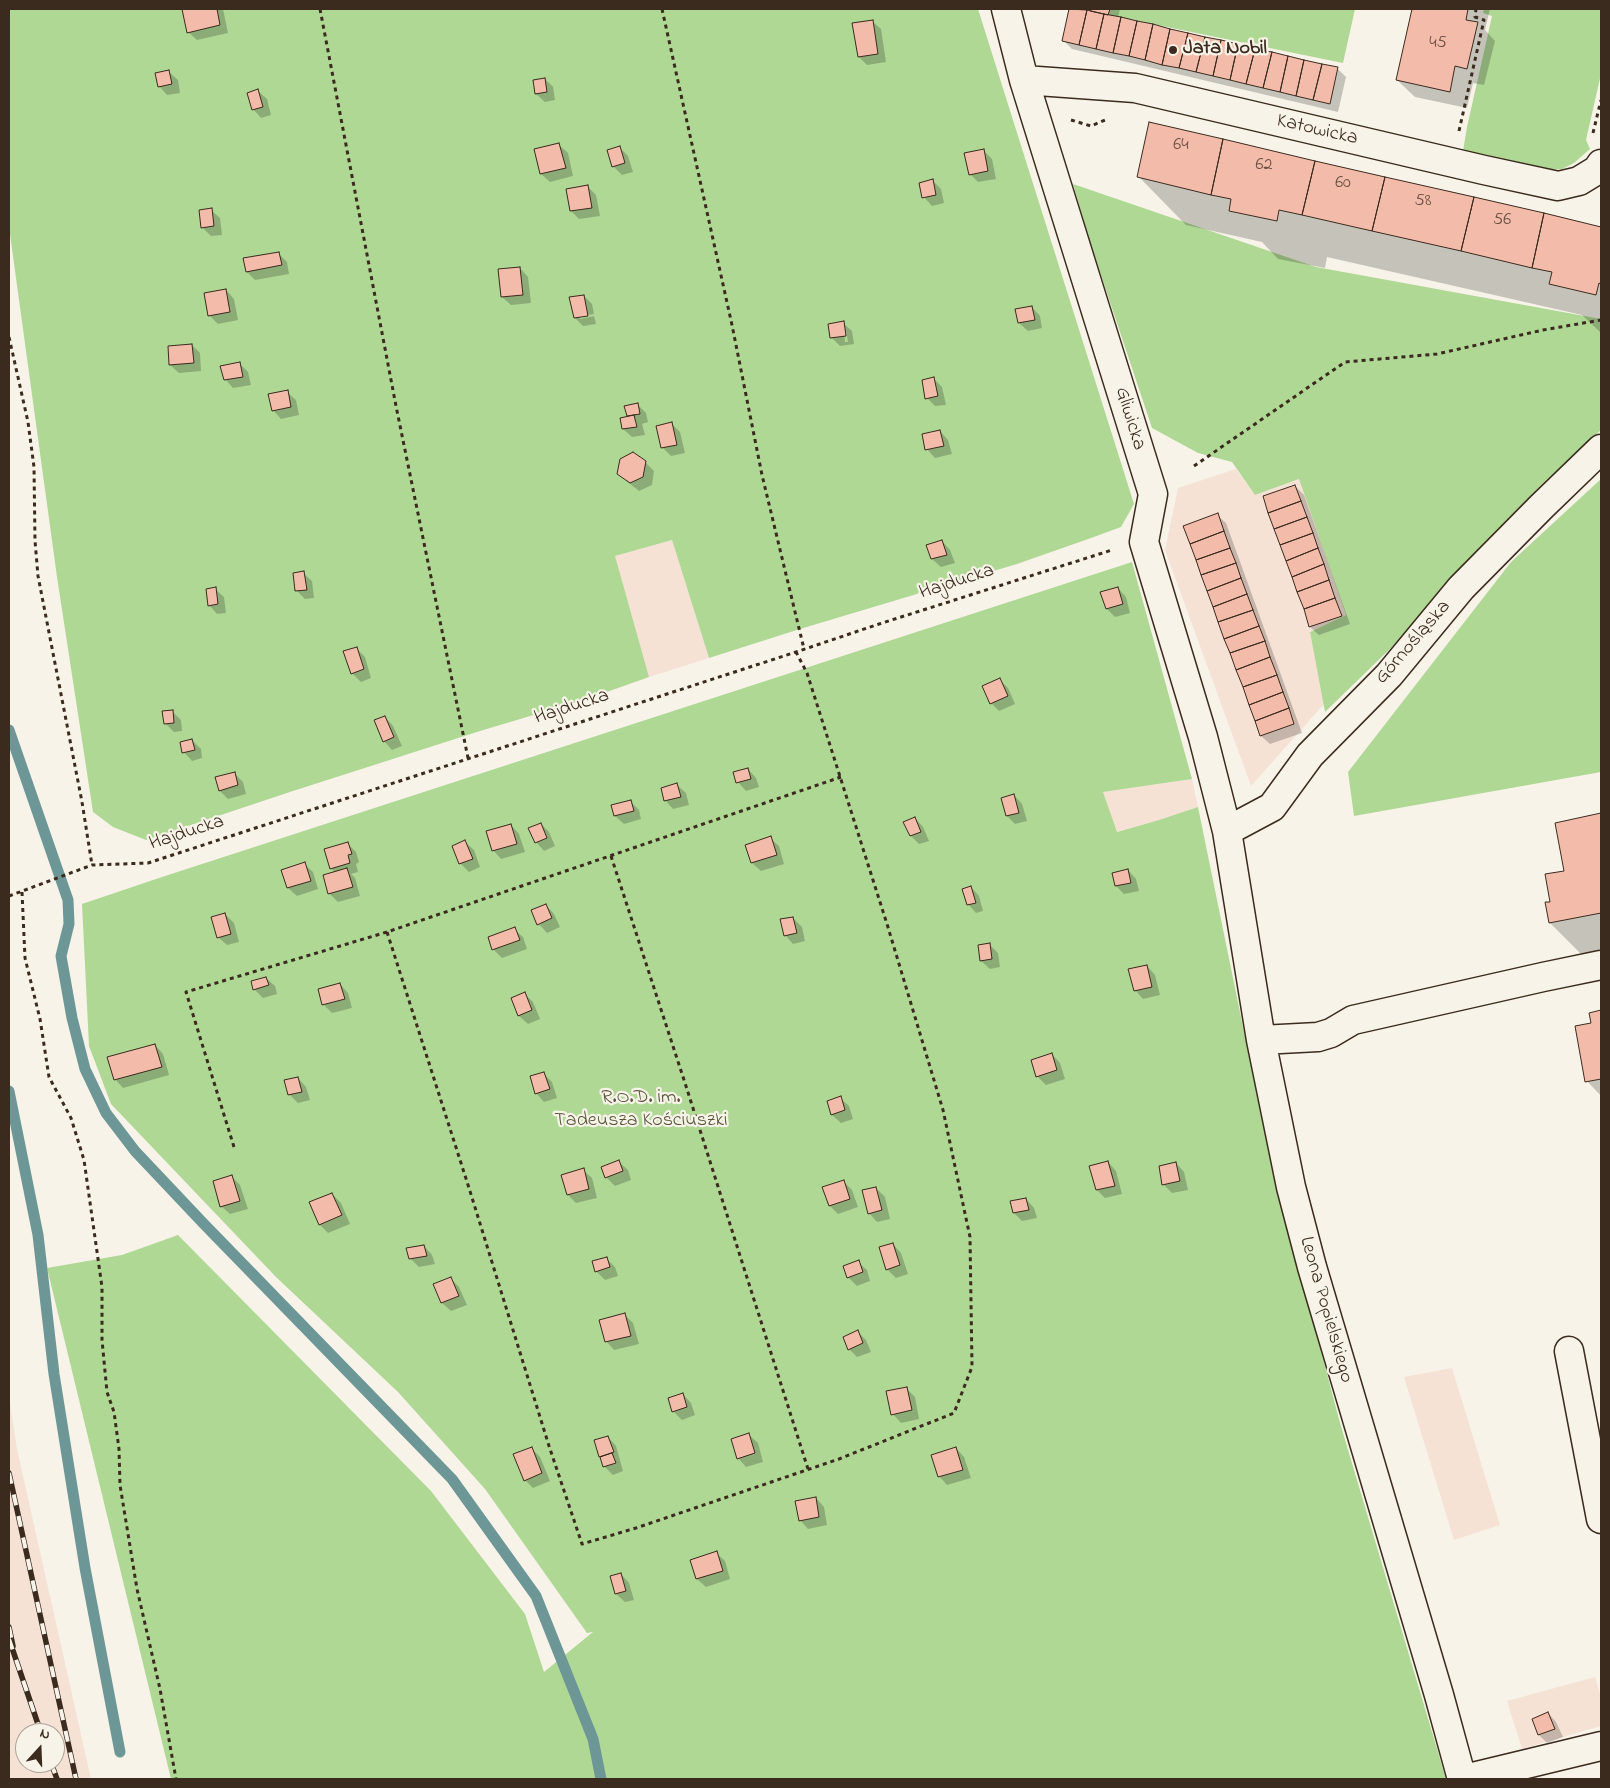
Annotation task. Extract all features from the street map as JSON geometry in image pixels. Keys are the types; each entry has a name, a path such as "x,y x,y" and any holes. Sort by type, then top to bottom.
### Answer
{"street":[{"name":"Gliwicka","path":"1006,9 1024,80 1153,494 1144,542 1203,737 1227,831"},
{"name":"Katowicka","path":"1024,80 1135,88 1558,186 1579,182 1597,170 1601,164"},
{"name":"Górnośląska","path":"1227,831 1272,807 1310,755 1389,675 1461,588 1601,449"},
{"name":"Leona Popielskiego","path":"1227,831 1261,1040 1291,1187 1312,1267 1463,1779"},
{"path":"1261,1040 1318,1037 1331,1033 1353,1020 1542,977 1601,966"},
{"path":"1569,1351 1601,1519"},
{"path":"1463,1779 1601,1746"}],"path":[{"path":"320,9 396,406 468,758"},
{"path":"662,9 732,325 762,475 804,648"},
{"path":"1452,162 1484,20 1475,17 1476,9"},
{"path":"1593,135 1601,100"},
{"path":"1063,117 1091,126"},
{"path":"1194,466 1345,362 1437,354 1543,330 1601,320"},
{"path":"9,337 28,422 34,467 38,576 82,802 92,865"},
{"name":"Hajducka","path":"9,896 92,865 148,862 804,648 1103,552 1144,542"},
{"path":"387,932 549,1446 582,1544 636,1528 839,1459 954,1413 972,1366 970,1236 943,1110 841,777 807,672 796,652"},
{"path":"234,1147 186,992 387,932 841,777"},
{"path":"611,856 808,1469"},
{"path":"22,892 24,958 40,1019 49,1077 71,1118 84,1160 102,1287 102,1340 107,1392 114,1412 119,1449 120,1485 136,1589 160,1689 176,1779"}],"shaded area":[{"path":"1236,469 1255,495 1299,479 1346,615 1310,632 1324,704 1251,786 1165,550 1178,488"},
{"path":"672,540 709,658 649,677 614,556"},
{"path":"1192,779 1198,807 1116,832 1103,792"},
{"path":"1452,1368 1500,1525 1454,1540 1404,1377"},
{"path":"9,1397 17,1449 91,1779 9,1779"},
{"path":"1595,1677 1601,1697 1601,1726 1522,1749 1507,1701"}],"green space":[{"path":"9,9 978,9 1134,504 1121,527 1091,538 1017,564 709,658 672,540 615,556 649,677 587,699 480,731 146,840 113,827 93,812 57,577 9,227"},
{"path":"1110,9 1355,9 1343,63 1108,15"},
{"path":"1484,9 1601,9 1601,74 1586,140 1590,149 1574,163 1562,169 1546,170 1463,151 1492,16 1483,13"},
{"path":"1073,184 1316,267 1601,319 1601,430 1541,485 1391,648 1325,712 1310,632 1346,615 1299,479 1255,495 1232,462 1198,453 1152,428 1090,242"},
{"path":"1601,479 1601,772 1354,816 1348,772 1511,562"},
{"name":"R.O.D. im. Tadeusza Kościuszki","path":"1132,562 1192,779 1103,792 1117,832 1198,807 1269,1154 1340,1423 1446,1779 171,1779 47,1268 122,1255 178,1235 431,1491 525,1614 544,1672 593,1632 587,1633 485,1489 398,1392 276,1277 111,1104 89,1046 82,904"}],"building":[{"path":"182,9 217,9 220,25 187,33"},
{"path":"1069,9 1087,10 1079,45 1062,41"},
{"path":"1090,9 1110,9 1108,15 1090,11"},
{"path":"1412,9 1468,9 1466,20 1478,22 1467,69 1455,66 1450,92 1396,80"},
{"path":"1087,10 1104,14 1096,49 1079,45"},
{"path":"1104,14 1121,17 1113,53 1096,49"},
{"path":"1121,17 1137,21 1129,56 1113,53"},
{"path":"873,20 878,54 858,57 852,23"},
{"path":"1137,21 1153,24 1145,60 1129,56"},
{"path":"1153,24 1170,29 1162,65 1145,60"},
{"path":"1170,29 1188,33 1179,68 1162,65"},
{"path":"1188,33 1205,37 1196,72 1179,68"},
{"path":"1205,37 1221,40 1213,76 1196,72"},
{"path":"1221,40 1238,44 1230,80 1213,76"},
{"path":"1238,44 1255,49 1246,84 1230,80"},
{"path":"1255,49 1272,52 1263,88 1246,84"},
{"path":"1272,52 1288,56 1280,92 1263,88"},
{"path":"1288,56 1304,60 1296,96 1280,92"},
{"path":"1304,60 1322,64 1313,100 1296,96"},
{"path":"1322,64 1338,67 1330,104 1313,100"},
{"path":"169,70 172,84 158,87 155,73"},
{"path":"545,78 547,92 535,94 533,80"},
{"path":"258,89 263,107 252,110 247,93"},
{"path":"1149,122 1223,139 1211,195 1137,177"},
{"path":"1223,139 1315,161 1302,215 1279,210 1277,221 1229,211 1231,199 1211,195"},
{"path":"559,143 566,168 540,174 534,149"},
{"path":"620,146 625,163 612,167 607,150"},
{"path":"984,149 988,171 969,175 964,153"},
{"path":"1315,161 1385,177 1372,231 1302,215"},
{"path":"1385,177 1474,197 1461,251 1372,231"},
{"path":"933,179 936,195 922,198 919,183"},
{"path":"588,185 592,208 570,211 566,189"},
{"path":"1474,197 1544,213 1532,268 1461,251"},
{"path":"212,208 214,226 201,228 199,210"},
{"path":"1544,213 1601,227 1601,284 1599,283 1596,295 1549,284 1552,272 1532,268"},
{"path":"279,252 282,265 246,272 243,258"},
{"path":"520,267 523,295 501,297 498,269"},
{"path":"226,289 230,312 208,316 204,293"},
{"path":"584,295 588,316 574,318 569,297"},
{"path":"1032,306 1035,320 1018,323 1015,309"},
{"path":"844,321 846,336 830,338 828,324"},
{"path":"192,344 194,363 169,365 168,346"},
{"path":"240,362 243,377 224,380 220,366"},
{"path":"934,377 938,396 925,399 922,380"},
{"path":"288,390 291,407 272,411 268,394"},
{"path":"638,403 640,414 627,416 624,406"},
{"path":"634,415 637,427 622,429 620,418"},
{"path":"672,422 677,445 661,448 656,426"},
{"path":"940,430 944,446 925,450 922,434"},
{"path":"633,452 646,461 643,477 630,483 617,474 620,459"},
{"path":"1295,485 1301,501 1268,513 1263,496"},
{"path":"1301,501 1307,517 1274,529 1268,513"},
{"path":"1218,513 1224,531 1190,544 1183,526"},
{"path":"1307,517 1313,533 1280,545 1274,529"},
{"path":"1224,531 1230,548 1196,560 1190,544"},
{"path":"1313,533 1318,548 1286,561 1280,545"},
{"path":"942,540 947,555 931,559 926,545"},
{"path":"1230,548 1236,563 1201,575 1196,560"},
{"path":"1318,548 1324,564 1292,577 1286,561"},
{"path":"1236,563 1241,578 1207,591 1201,575"},
{"path":"1324,564 1329,580 1297,592 1292,577"},
{"path":"304,571 307,590 295,591 293,573"},
{"path":"1241,578 1247,594 1213,607 1207,591"},
{"path":"1329,580 1335,598 1304,609 1297,592"},
{"path":"216,587 218,604 208,606 206,589"},
{"path":"1118,587 1123,604 1106,609 1100,592"},
{"path":"1247,594 1253,610 1218,622 1213,607"},
{"path":"1335,598 1342,616 1309,627 1304,609"},
{"path":"1253,610 1259,626 1224,639 1218,622"},
{"path":"1259,626 1265,641 1230,653 1224,639"},
{"path":"1265,641 1270,657 1236,670 1230,653"},
{"path":"357,647 364,669 351,674 343,651"},
{"path":"1270,657 1277,675 1243,687 1236,670"},
{"path":"1277,675 1283,692 1249,705 1243,687"},
{"path":"1000,678 1008,696 990,704 982,686"},
{"path":"1283,692 1289,708 1255,721 1249,705"},
{"path":"1289,708 1294,724 1260,736 1255,721"},
{"path":"173,710 174,723 164,724 162,711"},
{"path":"385,716 394,737 383,742 374,720"},
{"path":"192,739 195,750 182,753 180,742"},
{"path":"748,768 751,779 736,783 733,772"},
{"path":"235,772 238,785 219,791 215,777"},
{"path":"677,783 681,797 664,801 661,788"},
{"path":"1014,794 1019,813 1006,816 1001,798"},
{"path":"631,800 634,811 614,816 611,805"},
{"path":"1601,813 1601,913 1549,923 1545,902 1550,902 1545,874 1564,871 1555,823"},
{"path":"915,817 921,832 910,836 903,822"},
{"path":"541,823 547,838 535,843 528,828"},
{"path":"511,824 517,844 492,851 486,831"},
{"path":"771,836 777,855 751,863 745,845"},
{"path":"465,840 473,859 459,864 452,846"},
{"path":"348,842 352,854 348,855 350,863 330,869 324,849"},
{"path":"305,862 311,881 287,888 281,870"},
{"path":"347,868 353,887 328,894 323,875"},
{"path":"1128,869 1131,883 1115,886 1112,873"},
{"path":"971,886 976,903 967,905 962,889"},
{"path":"546,904 552,918 537,925 531,910"},
{"path":"225,913 231,934 217,938 211,917"},
{"path":"793,917 797,933 784,936 780,919"},
{"path":"515,927 520,940 492,950 488,937"},
{"path":"990,943 992,959 980,961 978,945"},
{"path":"1147,965 1152,987 1134,991 1128,969"},
{"path":"266,977 269,985 253,990 251,981"},
{"path":"340,983 345,999 322,1005 318,989"},
{"path":"525,992 532,1010 518,1016 511,998"},
{"path":"1601,1010 1601,1079 1585,1082 1575,1026 1591,1023 1589,1013"},
{"path":"155,1044 162,1067 114,1080 107,1057"},
{"path":"1052,1053 1057,1070 1036,1077 1031,1060"},
{"path":"544,1072 550,1089 535,1094 530,1076"},
{"path":"298,1077 302,1092 288,1095 284,1080"},
{"path":"841,1096 845,1110 831,1115 827,1101"},
{"path":"619,1160 623,1171 605,1178 601,1167"},
{"path":"1108,1161 1115,1186 1096,1190 1089,1166"},
{"path":"1176,1162 1180,1181 1162,1185 1159,1166"},
{"path":"584,1168 589,1189 567,1195 561,1175"},
{"path":"232,1175 240,1201 220,1207 213,1181"},
{"path":"844,1180 850,1199 829,1206 822,1187"},
{"path":"876,1187 882,1210 868,1214 862,1190"},
{"path":"332,1193 342,1215 319,1225 309,1202"},
{"path":"1026,1198 1029,1210 1013,1213 1010,1201"},
{"path":"893,1243 900,1265 886,1270 879,1247"},
{"path":"424,1245 427,1256 409,1259 406,1248"},
{"path":"607,1257 610,1267 595,1272 592,1261"},
{"path":"859,1260 863,1272 847,1278 843,1266"},
{"path":"451,1277 459,1296 441,1303 433,1284"},
{"path":"625,1313 631,1336 605,1342 599,1320"},
{"path":"858,1330 863,1343 848,1350 843,1337"},
{"path":"907,1387 912,1410 891,1415 886,1391"},
{"path":"683,1393 687,1407 672,1412 668,1398"},
{"path":"749,1433 755,1453 737,1459 731,1439"},
{"path":"608,1436 614,1452 599,1457 594,1440"},
{"path":"532,1447 542,1473 524,1481 513,1454"},
{"path":"956,1447 963,1470 938,1477 931,1455"},
{"path":"612,1453 616,1463 603,1467 600,1457"},
{"path":"816,1497 819,1517 799,1521 795,1501"},
{"path":"717,1551 723,1571 696,1579 690,1560"},
{"path":"621,1573 626,1591 615,1594 610,1576"},
{"path":"1548,1712 1555,1729 1538,1735 1532,1719"}],"waterway":[{"path":"9,730 68,900 69,924 61,956 72,1018 85,1069 106,1113 135,1151 203,1223 452,1479 536,1596 593,1739 601,1779"},
{"path":"9,1091 38,1235 54,1374 85,1568 120,1752"}],"railway":[{"path":"9,1473 76,1779"},
{"path":"9,1627 13,1646"},
{"path":"9,1639 38,1723"},
{"path":"55,1773 57,1779"}],"place":[{"name":"Jata Nobil","path":"1173,50"}]}
